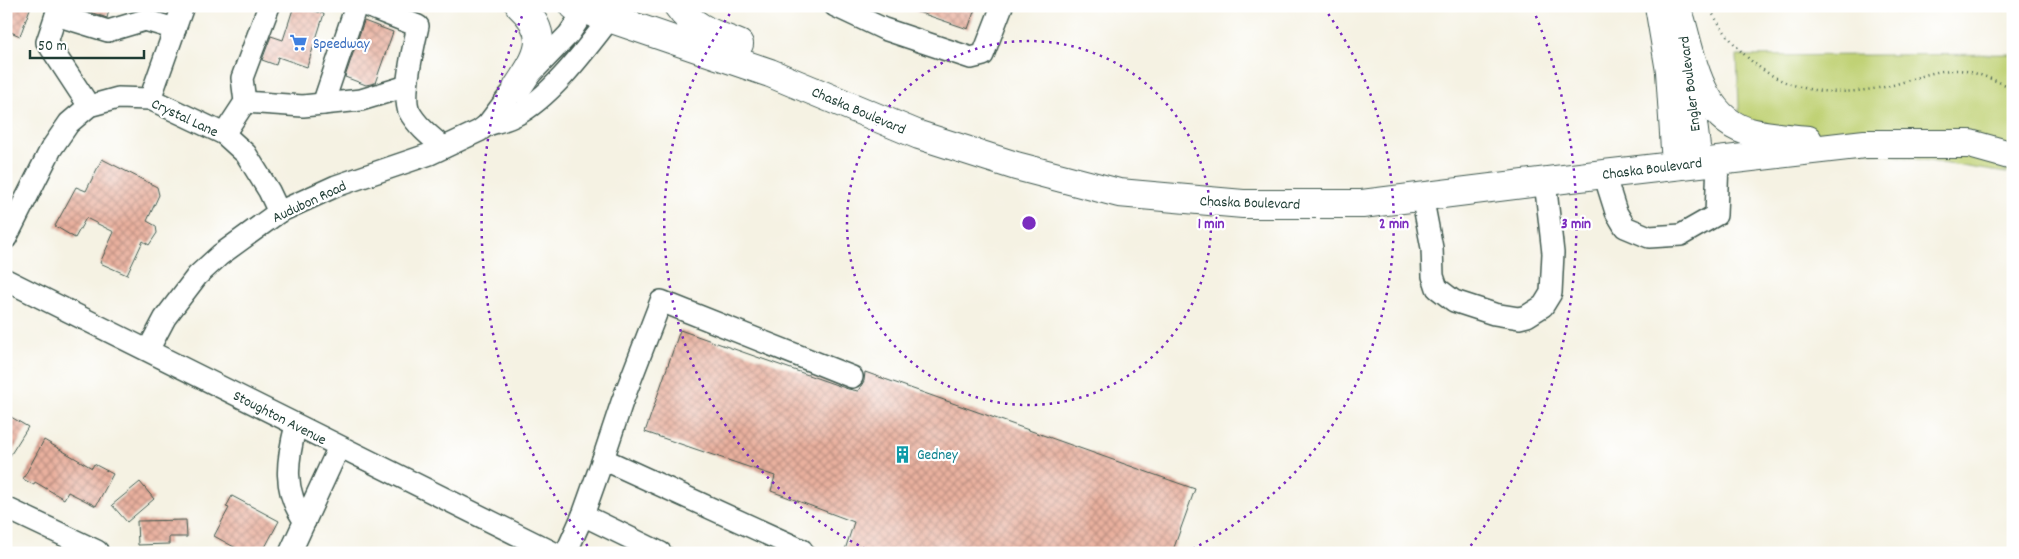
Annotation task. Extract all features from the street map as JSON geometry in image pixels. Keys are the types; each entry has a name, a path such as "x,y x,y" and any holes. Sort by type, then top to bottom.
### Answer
{"main road":[{"path":"517,88 539,53 540,40 534,22 520,6"},
{"path":"678,6 690,21 701,29 750,48 810,89"},
{"path":"1658,6 1670,71 1697,163"},
{"name":"Chaska Boulevard","path":"595,10 770,73 919,135 1016,166 1119,193 1243,204 1362,204 1854,145 1970,144 2013,156"},
{"path":"1680,13 1702,89 1716,111 1731,123 1752,133 1854,145"},
{"name":"Engler Boulevard","path":"1680,13 1697,163"}],"street":[{"path":"150,99 184,6"},
{"path":"224,134 245,102 242,78 269,6"},
{"path":"323,104 356,6"},
{"path":"366,6 418,26 408,86 408,110 427,133 443,147"},
{"path":"835,6 884,29 972,58 983,55 1002,6"},
{"name":"Audubon Road","path":"148,350 165,318 197,276 220,255 279,212 336,186 393,168 479,131 487,125 517,88 595,10"},
{"name":"Audubon Road","path":"487,125 516,116 537,100 579,57 595,10"},
{"path":"89,106 46,42 58,11 108,31 145,20 175,29"},
{"path":"245,102 302,106 323,104 360,100 408,86"},
{"name":"Crystal Lane","path":"6,238 51,149 69,123 89,106 118,98 150,99 224,134 246,154 269,191 279,212"},
{"path":"1604,174 1616,212 1625,227 1648,237 1681,235 1716,215 1697,163"},
{"path":"1422,196 1432,248 1433,276 1437,288 1454,301 1494,314 1519,318 1527,316 1544,306 1551,293 1553,253 1545,181"},
{"name":"Stoughton Avenue","path":"6,280 554,553"},
{"path":"566,553 583,515 622,402 661,301 852,376"},
{"path":"296,425 290,451 288,483 294,508 305,521"},
{"path":"290,553 340,447"},
{"path":"603,459 802,550 801,553"},
{"path":"6,508 97,550 97,553"},
{"path":"583,515 661,553"}],"path":[{"path":"1708,6 1731,41 1759,69 1779,81 1805,88 1838,92 1875,89 1936,73 1956,70 1972,73 2013,88"}],"green space":[{"path":"2013,54 2013,174 1740,132 1737,56"}],"building":[{"path":"13,6 31,6 20,36 6,30"},
{"path":"73,6 110,6 107,18"},
{"path":"294,6 300,6 324,14 307,67 278,57 276,65 262,60 271,36 283,40"},
{"path":"907,6 976,6 968,29 906,8"},
{"path":"364,21 393,32 375,83 366,85 345,77"},
{"path":"102,159 157,187 159,195 147,221 156,226 157,233 149,245 143,241 127,275 100,263 114,232 86,218 75,238 55,226 76,187 86,191"},
{"name":"Gedney","path":"680,330 848,389 858,391 864,381 865,372 1195,489 1172,553 844,553 854,522 771,491 775,476 645,432"},
{"path":"6,414 28,427 6,462"},
{"path":"44,440 92,468 94,464 113,474 96,506 68,492 64,499 35,482 34,485 23,479"},
{"path":"140,482 154,499 127,522 112,505"},
{"path":"232,496 279,521 262,553 245,553 214,536 229,508 226,507"},
{"path":"186,520 187,537 169,537 169,544 138,545 137,521"}],"place":[{"name":"Speedway","path":"299,43"},
{"name":"Gedney","path":"903,454"}]}
